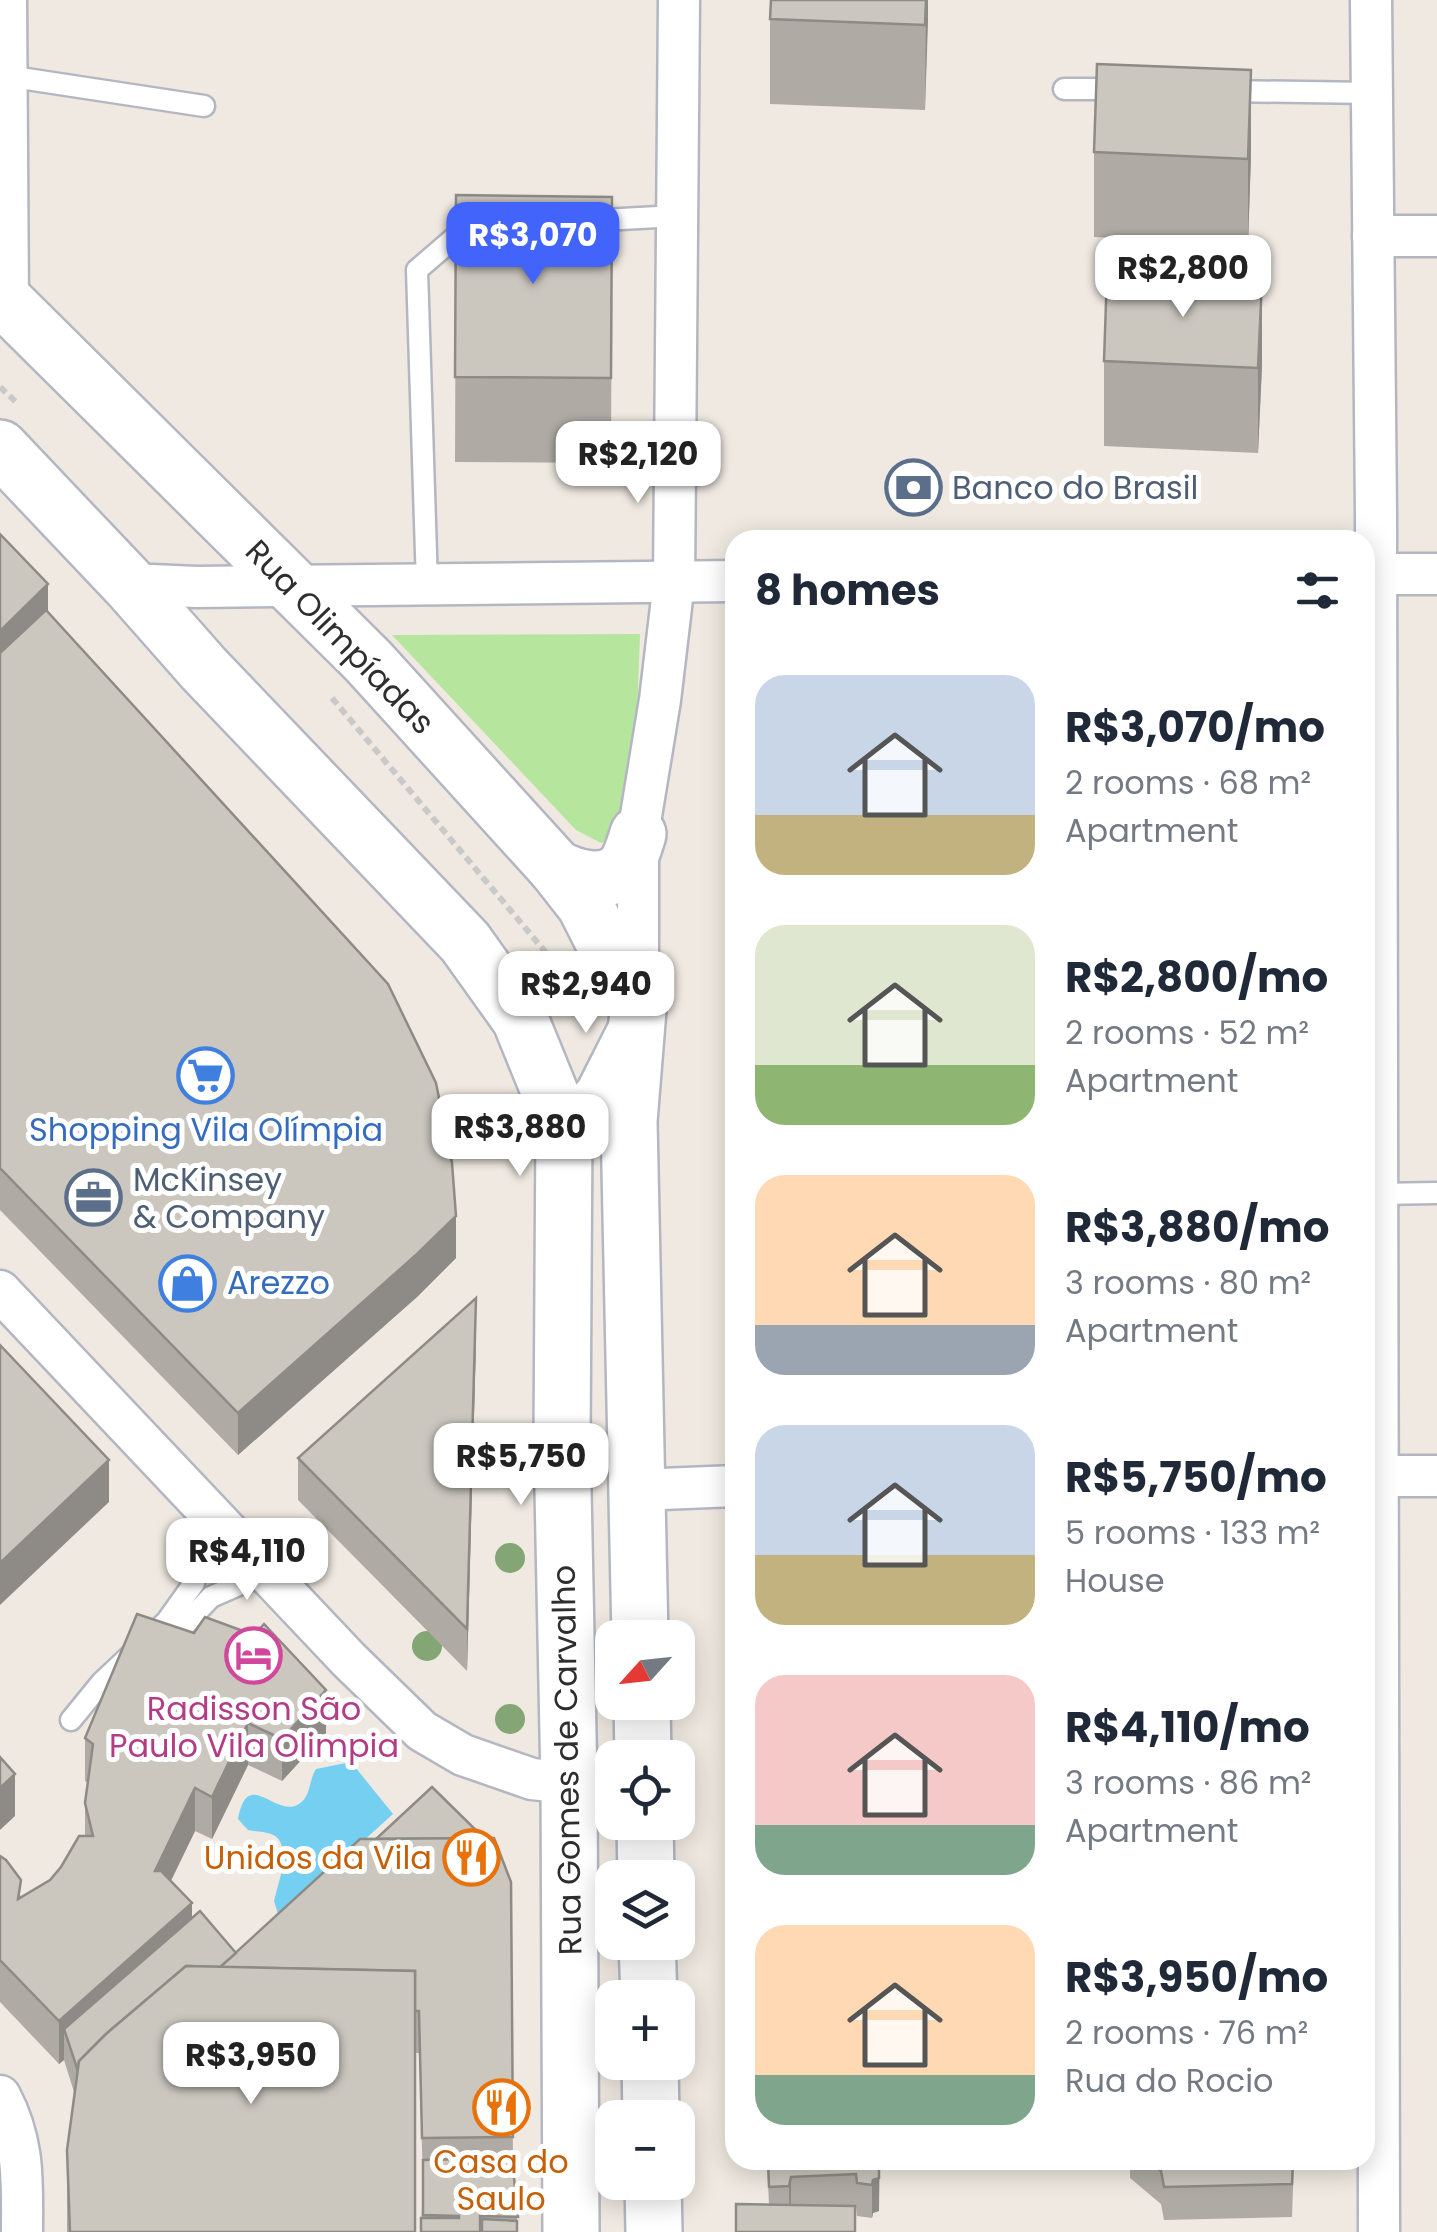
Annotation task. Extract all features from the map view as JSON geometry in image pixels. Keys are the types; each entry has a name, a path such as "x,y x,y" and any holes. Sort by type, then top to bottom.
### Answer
{"street":[{"path":"4,300 6,0"},
{"path":"640,1620 629,1121 638,1010 638,834 674,582 678,0"},
{"path":"1370,530 1371,0"},
{"path":"1373,236 1437,236"},
{"name":"Rua Olimpíadas","path":"4,300 368,661 556,868 585,905 638,1010"},
{"path":"0,448 465,942 545,1012 564,1127"},
{"path":"1375,574 1437,574"},
{"path":"129,584 725,582"},
{"path":"556,868 584,878 618,873 638,834"},
{"path":"564,1127 596,1093 638,1010"},
{"path":"1375,1091 1375,1250"},
{"name":"Rua Gomes de Carvalho","path":"564,1127 562,1422 591,1782 570,2232"},
{"path":"0,1291 349,1660 422,1731 463,1755 532,1779 591,1782"},
{"path":"1375,1476 1437,1476"},
{"path":"637,1490 725,1486"},
{"path":"1375,1854 1379,2232"},
{"path":"0,2096 19,2142 22,2232"},
{"path":"653,2200 654,2232"}],"lane":[{"path":"7,76 204,106"},
{"path":"1064,89 1141,90"},
{"path":"1199,90 1372,93"},
{"path":"561,222 676,216"},
{"path":"427,585 416,270 453,239 485,227 504,226"},
{"path":"194,656 197,672 261,758"},
{"path":"448,955 545,1012"},
{"path":"1376,1194 1437,1193"},
{"path":"210,1514 194,1583 167,1620 102,1682 71,1720 94,1714 118,1696 211,1598 266,1573"}],"path":[{"path":"330,695 548,955 545,1012"}],"green space":[{"path":"640,634 633,829 601,843 576,830 392,635"}],"water":[{"path":"351,1762 393,1814 279,1917 274,1901 284,1863 282,1847 273,1835 248,1830 238,1819 243,1804 248,1796 255,1795 290,1807 299,1804 306,1797 316,1769"}],"building":[{"path":"771,0 926,0 925,25 770,19"},
{"path":"1097,64 1251,70 1248,159 1094,152"},
{"path":"456,195 612,197 611,378 455,377"},
{"path":"1107,273 1262,280 1258,368 1104,361"},
{"path":"0,534 48,584 0,631"},
{"name":"Shopping Vila Olímpia","path":"46,610 388,984 436,1083 452,1163 456,1216 238,1413 0,1168 0,653"},
{"path":"476,1298 467,1629 298,1458"},
{"path":"0,1345 109,1460 0,1563"},
{"path":"137,1614 194,1633 205,1617 254,1635 264,1624 326,1690 282,1739 248,1723 212,1797 195,1788 155,1871 161,1871 192,1903 59,2021 0,1960 0,1856 21,1880 18,1899 50,1880 79,1836 93,1836 85,1803 93,1744 85,1738"},
{"path":"0,1757 15,1774 0,1788"},
{"path":"432,1787 484,1838 376,1839"},
{"path":"494,1838 511,1882 513,2137 422,2138 415,1971 220,1967 360,1839"},
{"path":"200,1911 236,1953 220,1967 186,1966 106,2034 79,2061 78,2071 64,2029"},
{"path":"186,1966 415,1971 415,2232 70,2232 67,2150 79,2061"},
{"path":"512,2158 518,2217 480,2216 480,2232 421,2232 421,2218 459,2218 423,2215 423,2160"},
{"path":"768,2170 879,2170 879,2178 872,2185 857,2183 856,2174 791,2177 789,2186 769,2187"},
{"path":"1293,2170 1292,2184 1164,2187 1161,2171"},
{"path":"736,2204 855,2206 855,2232 736,2232"},
{"path":"482,2219 517,2221 517,2232 482,2232"}],"place":[{"name":"Banco do Brasil","path":"913,488"},
{"name":"Shopping Vila Olímpia","path":"206,1076"},
{"name":"McKinsey & Company","path":"94,1198"},
{"name":"Arezzo","path":"188,1283"},
{"name":"Radisson São Paulo Vila Olimpia","path":"254,1655"},
{"name":"Unidos da Vila","path":"471,1858"},
{"name":"Casa do Saulo","path":"501,2108"}]}
